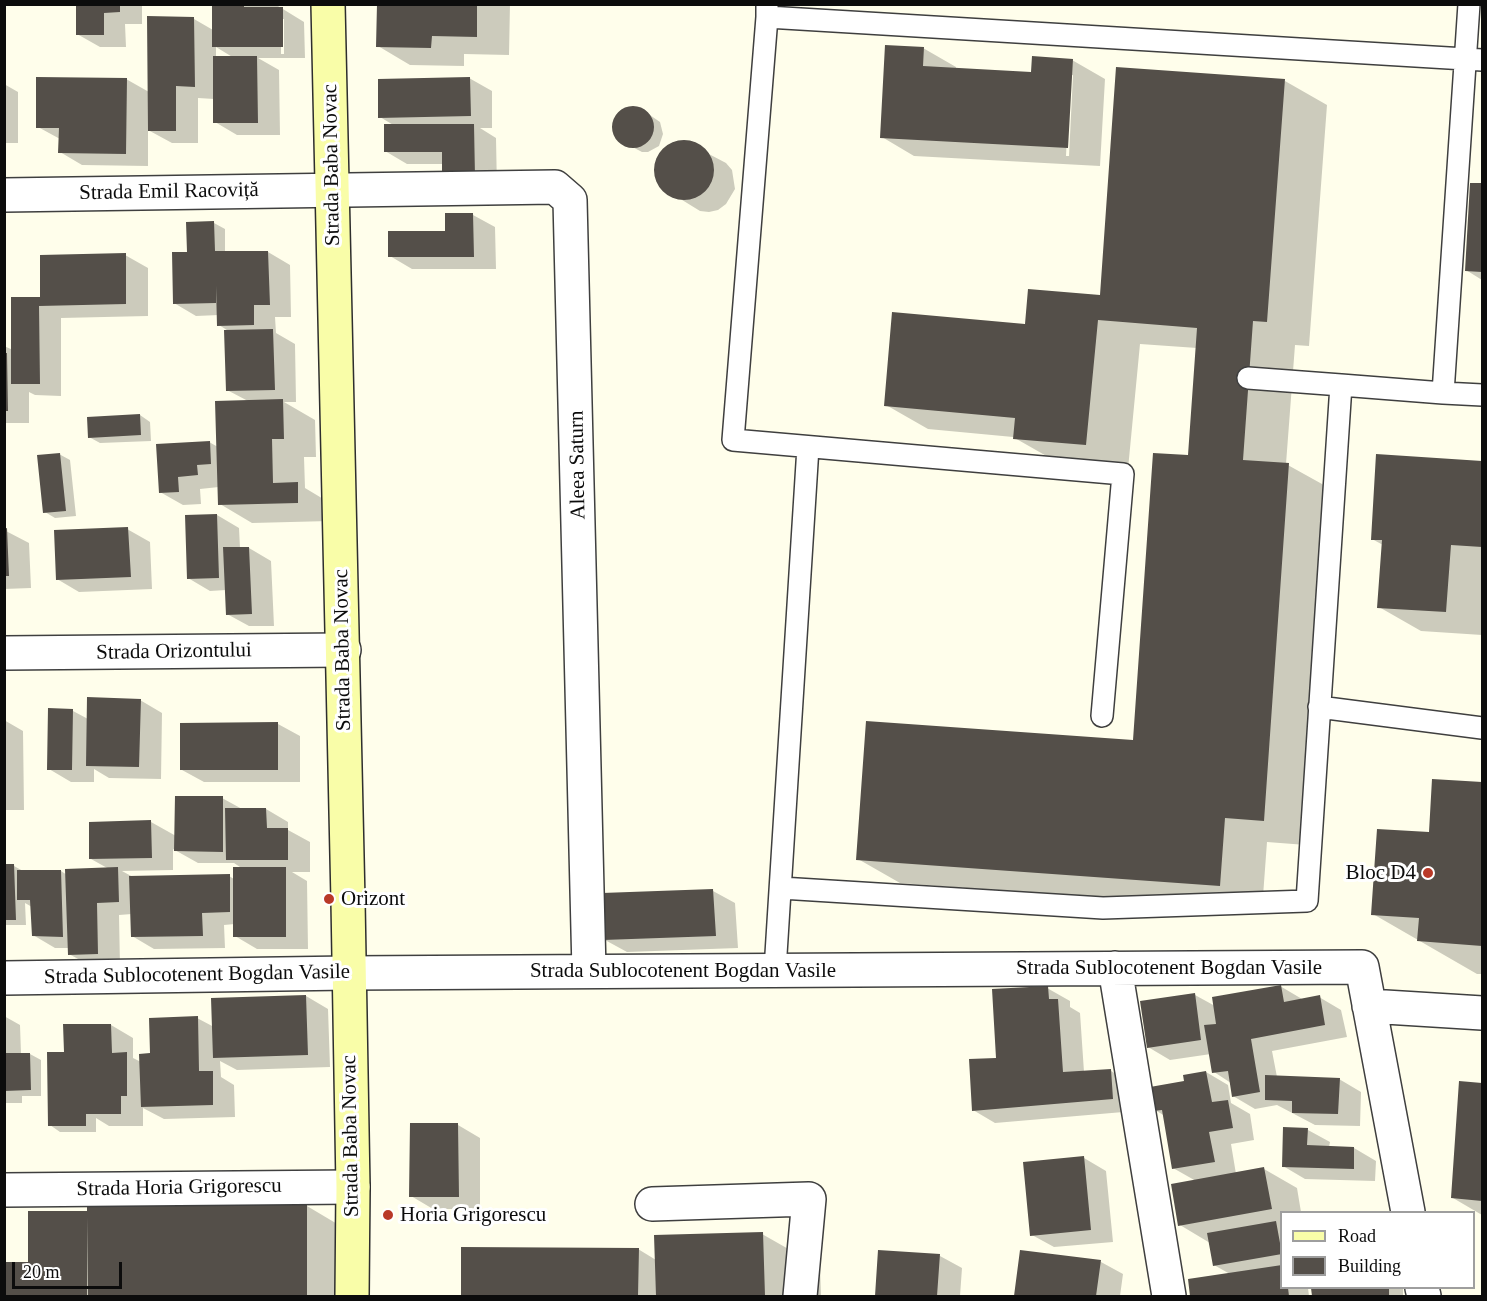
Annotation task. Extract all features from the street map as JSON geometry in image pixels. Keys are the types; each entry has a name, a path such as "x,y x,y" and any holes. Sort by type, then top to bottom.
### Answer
{"main road":[{"name":"Strada Baba Novac","path":"328,4 344,650 353,1186 352,1296"}],"street":[{"name":"Aleea Saturn","path":"333,190 555,187 570,200 589,971"},
{"name":"Strada Emil Racoviță","path":"4,195 333,190"},
{"name":"Strada Orizontului","path":"4,653 344,650"},
{"name":"Strada Sublocotenent Bogdan Vasile","path":"4,978 589,971 1362,967 1369,1006"},
{"path":"1115,968 1169,1296"},
{"path":"1408,1211 1369,1006 1482,1013"},
{"name":"Strada Horia Grigorescu","path":"4,1190 353,1186"},
{"path":"652,1204 808,1199 800,1296"}],"lane":[{"path":"1443,393 1474,59 1469,4"},
{"path":"1102,716 1123,474 733,440 767,11 1474,59"},
{"path":"1248,378 1482,395"},
{"path":"781,888 1103,908 1307,901 1341,385"},
{"path":"775,970 808,447"},
{"path":"1319,707 1482,728"}],"building":[{"path":"76,4 120,4 120,12 104,13 104,35 76,35"},
{"path":"212,4 283,7 283,47 212,47"},
{"path":"377,4 477,4 477,37 432,36 431,48 376,47"},
{"path":"147,16 194,17 195,87 176,86 176,131 148,131"},
{"path":"885,45 924,47 923,66 1031,72 1032,56 1073,59 1068,148 880,138"},
{"path":"213,56 257,56 258,123 213,123"},
{"path":"1116,67 1285,79 1267,322 1253,321 1243,460 1289,463 1264,821 1225,818 1220,886 856,860 866,721 1133,740 1153,453 1188,455 1197,328 1098,320 1086,445 1013,439 1015,418 884,406 892,312 1025,324 1028,289 1100,295"},
{"path":"36,77 127,78 126,154 58,153 59,128 36,128"},
{"path":"470,77 471,116 378,118 378,79"},
{"path":"633,106 647,113 654,127 647,141 633,148 619,141 612,127 619,113"},
{"path":"384,124 474,124 475,177 442,178 442,152 384,152"},
{"path":"684,140 705,149 714,170 705,191 684,200 663,191 654,170 663,149"},
{"path":"1470,183 1482,183 1482,272 1465,271"},
{"path":"445,213 473,213 474,257 388,257 388,231 445,231"},
{"path":"214,221 215,251 268,251 270,305 254,305 254,325 217,326 216,286 216,303 173,304 172,252 187,252 186,222"},
{"path":"126,253 126,304 39,306 40,384 11,384 11,297 40,297 40,255"},
{"path":"273,329 275,390 226,391 224,330"},
{"path":"4,353 7,353 8,411 4,411"},
{"path":"283,399 284,439 272,439 273,483 298,482 298,503 218,505 215,401"},
{"path":"140,414 141,435 88,438 87,417"},
{"path":"210,441 211,464 197,465 198,475 178,477 179,492 159,493 156,444"},
{"path":"60,453 66,511 43,513 37,455"},
{"path":"1376,454 1482,461 1482,547 1451,545 1446,612 1377,608 1382,540 1371,540"},
{"path":"217,514 219,578 187,579 185,515"},
{"path":"128,527 131,577 56,580 54,530"},
{"path":"7,528 9,576 4,576 4,529"},
{"path":"223,547 249,547 252,614 226,615"},
{"path":"87,697 141,699 139,767 86,766"},
{"path":"48,708 73,709 72,770 47,770"},
{"path":"278,722 278,770 180,770 180,723"},
{"name":"Bloc D4","path":"1432,779 1482,782 1482,946 1417,941 1419,918 1371,915 1377,829 1429,832"},
{"path":"175,796 223,796 223,852 174,851"},
{"path":"225,808 266,808 267,828 288,828 288,860 226,860"},
{"path":"151,820 152,858 89,859 89,822"},
{"path":"4,864 14,864 16,920 4,920"},
{"path":"118,867 119,902 97,903 98,954 68,955 65,869"},
{"path":"233,867 286,867 286,937 233,937"},
{"path":"17,870 61,870 63,937 32,936 30,900 17,900"},
{"path":"230,874 230,912 202,913 203,936 131,937 129,876"},
{"path":"713,889 716,936 603,940 602,893"},
{"path":"1281,985 1284,1002 1320,995 1325,1025 1251,1039 1260,1092 1232,1097 1228,1071 1212,1073 1204,1025 1216,1024 1212,997"},
{"path":"1048,986 1049,999 1058,999 1063,1072 1111,1069 1113,1099 972,1111 969,1059 996,1058 992,989"},
{"path":"1195,993 1201,1040 1147,1048 1140,1001"},
{"path":"306,995 308,1055 213,1058 211,998"},
{"path":"198,1016 199,1071 213,1071 213,1105 141,1107 139,1054 150,1053 149,1018"},
{"path":"63,1024 111,1024 112,1053 127,1052 127,1096 121,1096 121,1114 86,1114 86,1126 48,1126 47,1052 64,1052"},
{"path":"4,1053 30,1053 31,1090 4,1091"},
{"path":"1206,1071 1212,1102 1228,1100 1233,1128 1209,1132 1215,1162 1172,1169 1162,1110 1153,1111 1150,1087 1184,1081 1183,1075"},
{"path":"1265,1075 1340,1078 1338,1114 1292,1113 1292,1101 1265,1100"},
{"path":"1459,1081 1482,1083 1482,1201 1451,1198"},
{"path":"410,1123 458,1123 459,1197 409,1197"},
{"path":"1283,1127 1308,1128 1307,1145 1354,1147 1354,1169 1282,1167"},
{"path":"1084,1156 1091,1230 1030,1236 1023,1162"},
{"path":"1264,1167 1272,1209 1178,1226 1171,1184"},
{"path":"87,1205 307,1205 307,1296 88,1296 87,1217 87,1296 4,1296 4,1262 28,1262 28,1211 87,1211"},
{"path":"1276,1221 1280,1254 1213,1266 1207,1233"},
{"path":"763,1232 765,1296 656,1296 654,1235"},
{"path":"461,1247 639,1248 638,1296 461,1296"},
{"path":"878,1250 940,1254 937,1296 875,1296"},
{"path":"1020,1250 1101,1260 1096,1296 1014,1296"},
{"path":"1280,1265 1280,1289 1288,1289 1289,1296 1190,1296 1188,1279"},
{"path":"1311,1289 1389,1289 1389,1296 1312,1296"}],"place":[{"name":"Bloc D4","path":"1428,873"},
{"name":"Orizont","path":"329,899"},
{"name":"Horia Grigorescu","path":"388,1215"}]}
